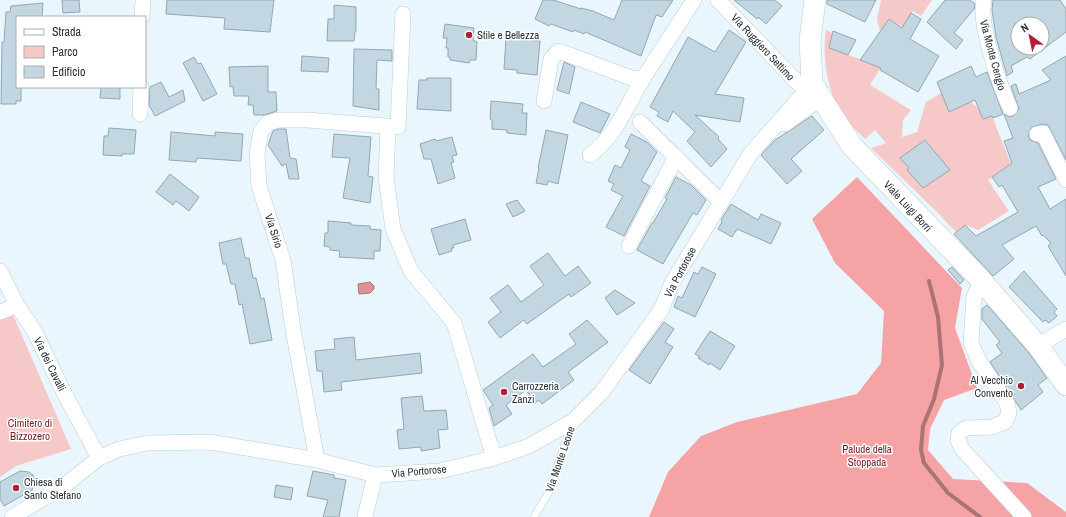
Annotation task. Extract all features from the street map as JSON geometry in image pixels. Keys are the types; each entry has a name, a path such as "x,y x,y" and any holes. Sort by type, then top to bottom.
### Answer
{"main road":[{"path":"815,0 810,40 815,88"},
{"name":"Viale Luigi Borri","path":"815,88 852,146 981,280 1038,346 1066,385"}],"street":[{"path":"142,16 143,0"},
{"path":"590,155 601,148 644,77 694,0"},
{"name":"Via Ruggiero Settimo","path":"718,0 798,83 815,88"},
{"name":"Via Monte Cengio","path":"984,0 982,16 1002,91 1010,108"},
{"path":"403,14 398,127 388,127 386,177 393,229 411,271 454,323 494,458"},
{"path":"544,101 551,58 559,50 634,79 644,77"},
{"path":"140,114 141,88"},
{"name":"Via Portorose","path":"13,517 64,486 99,458 119,448 148,443 210,442 316,460 375,475 440,471 494,458 529,446 573,421 602,392 661,310 672,283 720,201 751,153 815,88"},
{"name":"Via Sirio","path":"316,460 293,329 283,260 259,186 257,153 261,132 268,123 278,120 307,120 388,127"},
{"path":"640,122 720,201"},
{"path":"1037,134 1043,133 1066,180"},
{"path":"629,246 676,157"},
{"name":"Via dei Cavalli","path":"0,270 17,305 35,332 62,389 99,458"},
{"path":"981,280 974,298 971,343 979,361 1007,403 1009,413 1005,422 992,427 966,428 959,433 958,440 962,449 1024,517"},
{"path":"0,312 17,305"},
{"path":"1038,346 1066,329"},
{"path":"366,517 375,475"}],"lane":[{"name":"Via Monte Leone","path":"534,517 548,492 573,421"}],"green space":[{"path":"881,0 932,0 921,16 913,11 903,27 889,19 880,31 877,19"},
{"path":"826,30 832,33 829,48 868,62 885,61 870,85 911,110 903,120 902,137 917,132 926,102 941,93 949,112 971,102 979,109 983,119 992,116 1011,164 988,180 1009,211 978,230 965,225 956,232 871,148 886,143 875,130 865,139 840,111 832,92 825,61"},
{"name":"Palude della Stoppada","path":"857,177 962,288 955,328 977,388 944,400 930,429 928,450 953,479 1027,483 1066,512 1066,517 649,517 668,472 701,436 737,422 857,394 881,363 884,311 835,263 812,219"},
{"name":"Cimitero di Bizzozero","path":"11,310 71,449 16,466 0,477 0,315"}],"shaded area":[{"path":"370,282 374,286 374,289 370,293 359,294 358,284"}],"building":[{"path":"62,0 79,0 80,12 63,13"},
{"path":"167,0 274,0 270,32 224,29 225,18 166,14"},
{"path":"543,0 553,0 581,9 593,11 614,20 622,0 673,0 662,17 656,15 641,56 585,32 584,34 574,30 573,32 551,24 549,26 535,19"},
{"path":"734,0 775,0 782,6 766,24 758,17 757,19"},
{"path":"827,0 876,0 865,22 827,4"},
{"path":"945,0 970,0 975,4 974,9 954,33 963,40 956,49 927,22"},
{"path":"993,0 1060,0 1066,9 1066,32 1050,44 1050,16 1010,16 1010,56 1034,56 1030,59 1027,57 1011,66 1013,72 1007,76 996,37 992,10"},
{"path":"43,3 42,16 16,16 16,88 21,88 21,101 16,101 16,104 1,104 2,42 4,42 6,12 10,12 11,6"},
{"path":"334,5 356,7 356,31 354,41 327,41 328,19 334,19"},
{"path":"911,13 921,19 910,39 939,56 918,92 880,70 881,68 860,60 889,19 902,28"},
{"path":"445,24 474,28 473,40 477,42 476,60 470,60 469,63 450,60 450,57 448,57 448,48 446,48 447,38 443,38"},
{"path":"729,30 746,42 715,94 744,98 740,122 695,115 719,137 718,139 727,149 711,167 687,141 695,132 673,111 668,122 657,116 659,112 650,107 688,37 715,52"},
{"path":"833,31 856,40 848,55 829,48"},
{"path":"506,38 540,41 537,75 517,73 517,70 504,69"},
{"path":"354,49 392,50 392,61 377,60 376,89 379,89 379,110 353,106"},
{"path":"302,56 329,58 328,72 301,71"},
{"path":"1066,56 1066,160 1048,125 1042,124 1032,127 1028,135 1030,140 1038,143 1056,179 1038,187 1050,209 1066,199 1066,276 1048,246 1051,243 1043,235 1042,236 1036,226 1002,245 1014,259 993,276 954,234 965,225 976,236 1018,212 1002,185 999,187 992,177 1012,163 1004,141 1013,138 1004,114 1009,117 1013,116 1019,109 1011,86 1016,84 1019,94 1051,80 1042,70"},
{"path":"194,57 198,64 201,63 217,94 203,101 183,63"},
{"path":"564,62 575,67 569,94 557,90"},
{"path":"268,66 268,92 276,92 277,111 264,115 254,115 253,105 248,105 249,96 234,96 233,86 230,87 229,67"},
{"path":"971,66 976,77 987,72 1003,114 993,118 992,116 983,119 975,100 949,112 937,82"},
{"path":"427,78 451,78 451,111 417,109 419,80 427,80"},
{"path":"161,82 169,97 183,90 185,101 155,116 149,105 150,87"},
{"path":"101,88 120,88 120,99 100,98"},
{"path":"491,101 523,104 522,113 527,113 526,135 507,133 507,130 492,129 492,120 490,119"},
{"path":"581,102 610,114 600,133 573,122"},
{"path":"812,116 824,130 791,159 802,171 787,184 761,155 775,140"},
{"path":"109,128 136,130 134,154 122,154 122,156 103,155 104,136 108,136"},
{"path":"286,129 290,158 296,159 299,179 289,179 286,164 282,166 268,145 273,131"},
{"path":"546,130 568,135 558,184 548,181 547,185 536,183"},
{"path":"171,132 215,136 215,132 243,134 241,161 197,158 196,162 169,160"},
{"path":"334,134 371,137 368,176 373,177 370,203 343,198 350,158 332,157"},
{"path":"631,134 647,142 657,152 641,181 650,186 624,236 606,227 623,196 611,190 614,184 608,181 615,165 621,168 630,150 625,147"},
{"path":"452,137 457,155 452,156 454,162 451,163 455,178 438,184 431,159 424,159 420,144 435,139 436,141"},
{"path":"925,140 950,170 923,188 907,170 909,168 900,158"},
{"path":"170,174 199,197 189,211 176,201 173,205 156,192"},
{"path":"676,177 691,185 706,200 697,215 693,213 663,264 637,250 667,199 665,198"},
{"path":"517,200 525,211 513,217 506,204"},
{"path":"731,204 758,220 761,214 781,223 771,244 737,229 732,237 718,229 722,222 721,220"},
{"path":"465,219 471,240 453,245 454,248 451,248 452,251 439,255 431,229"},
{"path":"328,221 351,223 351,225 370,226 370,229 381,230 380,251 374,251 374,259 339,257 340,251 330,250 330,247 324,246 325,233 328,233"},
{"path":"241,238 245,258 249,258 253,278 256,278 261,299 264,298 272,340 250,344 242,304 239,305 235,284 231,284 226,264 223,264 219,243"},
{"path":"548,253 565,276 578,266 591,283 571,297 569,294 527,324 524,320 500,338 488,322 501,312 490,298 508,285 521,302 544,285 530,266"},
{"path":"702,267 716,274 695,317 674,307 678,296 682,298 694,272 698,274"},
{"path":"952,267 964,280 960,284 948,270"},
{"path":"1024,271 1057,309 1054,312 1057,316 1049,323 1045,320 1043,322 1009,287"},
{"path":"615,290 635,303 617,315 605,298"},
{"path":"987,305 1029,353 1047,378 1038,385 1043,392 1021,410 990,362 1002,353 996,345 1000,342 982,319 982,309"},
{"path":"587,320 608,342 568,372 574,380 542,404 539,400 535,403 526,390 506,405 512,414 494,426 489,408 493,405 483,390 533,354 543,367 576,344 569,334"},
{"path":"664,322 674,329 665,342 673,347 650,384 629,370"},
{"path":"710,331 735,346 720,370 710,363 709,365 698,358 700,357 695,354"},
{"path":"354,337 356,360 420,353 422,373 341,382 342,390 324,392 322,371 317,371 315,351 335,349 334,339"},
{"path":"422,396 424,411 446,410 448,429 438,430 440,448 421,451 421,447 399,449 397,430 404,429 401,398"},
{"name":"Chiesa di Santo Stefano","path":"20,471 29,472 33,475 35,482 32,490 4,506 0,499 0,482"},
{"path":"313,471 334,475 334,478 346,480 339,517 323,517 328,500 307,496"},
{"path":"276,485 293,488 291,500 274,497"}],"waterway":[{"path":"929,281 938,317 942,365 934,399 923,426 921,450 924,463 948,493 980,517"}],"place":[{"name":"Stile e Bellezza","path":"469,35"},
{"name":"Al Vecchio Convento","path":"1021,386"},
{"name":"Carrozzeria Zanzi","path":"504,392"},
{"name":"Chiesa di Santo Stefano","path":"16,488"}]}
